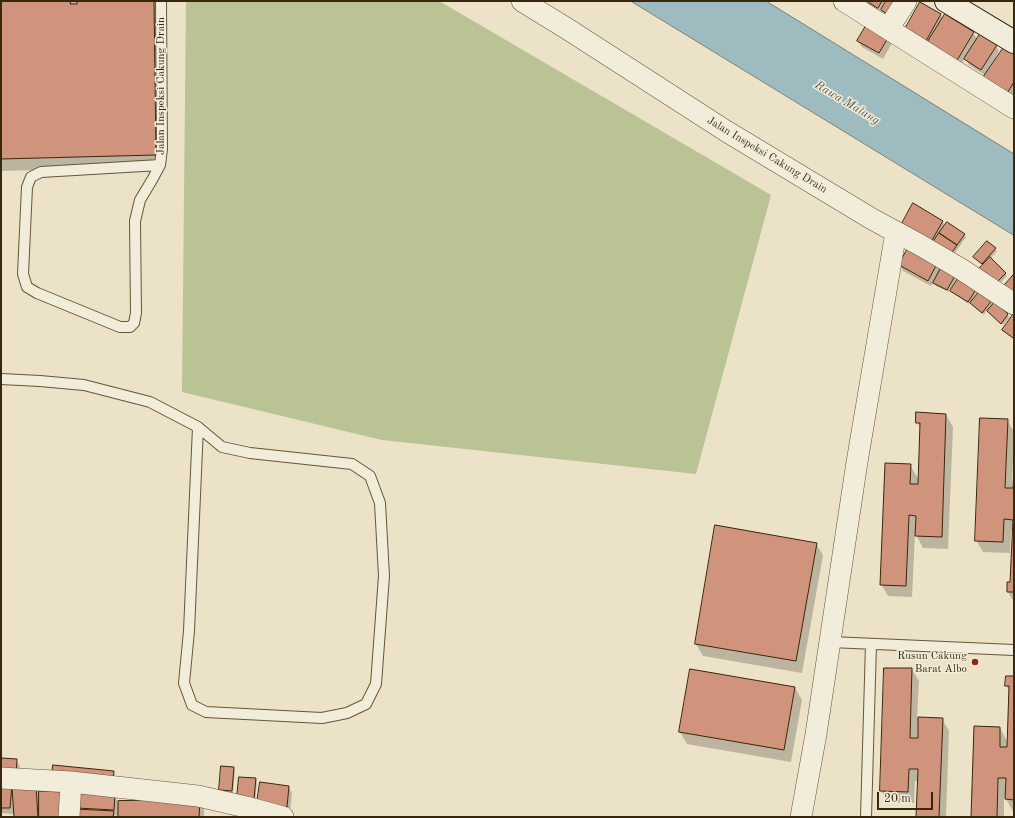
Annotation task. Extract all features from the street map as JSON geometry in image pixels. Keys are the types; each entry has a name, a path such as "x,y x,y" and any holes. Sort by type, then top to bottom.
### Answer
{"street":[{"name":"Jalan Inspeksi Cakung Drain","path":"522,1 726,131 896,232 920,244 1014,304"},
{"path":"844,1 1014,108"},
{"path":"888,29 906,1"},
{"path":"946,1 1014,42"},
{"path":"801,817 816,734 857,462 896,232"},
{"path":"1,778 71,782 198,796 284,817"},
{"path":"69,817 71,782"}],"lane":[{"name":"Jalan Inspeksi Cakung Drain","path":"160,165 41,172 30,177 27,187 23,274 27,287 37,293 120,328 130,327 134,323 136,314 135,221 140,200 160,165 162,150 162,1"},
{"path":"1,379 84,385 150,402 198,427 222,447 250,453 352,464 370,476 380,503 384,576 376,684 366,704 347,713 322,718 206,712 192,705 184,683 189,631 198,427"},
{"path":"830,642 1014,650"},
{"path":"866,817 871,644"}],"green space":[{"path":"186,1 439,1 771,195 696,474 382,440 182,392"}],"water":[{"name":"Rawa Malang","path":"631,1 766,1 1014,154 1014,235"}],"building":[{"path":"1,1 71,1 70,4 77,4 77,1 154,1 156,155 1,159"},
{"path":"867,1 882,1 878,8"},
{"path":"886,1 903,1 893,18 881,10"},
{"path":"920,2 941,14 926,41 905,29"},
{"path":"945,14 974,32 956,62 927,43"},
{"path":"867,24 889,36 879,53 857,41"},
{"path":"980,34 997,45 981,70 964,59"},
{"path":"1004,47 1014,54 1014,82 1006,95 982,79"},
{"path":"913,203 943,221 928,247 899,229"},
{"path":"947,222 965,234 957,245 939,233"},
{"path":"939,233 957,245 948,258 931,245"},
{"path":"987,241 996,248 982,264 973,257"},
{"path":"909,246 938,262 928,281 899,265"},
{"path":"990,257 1006,273 994,285 978,270"},
{"path":"942,266 956,274 947,290 933,283"},
{"path":"1014,274 1014,296 1003,287"},
{"path":"959,277 977,288 968,302 950,291"},
{"path":"980,291 992,300 982,313 970,303"},
{"path":"995,302 1008,314 1001,324 987,311"},
{"path":"1014,313 1014,337 1013,338 1002,330"},
{"path":"916,412 946,414 942,537 915,536 916,516 909,515 906,586 880,585 885,463 911,464 910,484 918,484 920,423 916,423"},
{"path":"980,418 1008,419 1005,488 1013,488 1014,467 1014,592 1007,592 1007,582 1010,582 1013,520 1004,519 1003,542 975,541"},
{"path":"715,525 817,543 796,661 695,644"},
{"path":"884,668 912,668 910,738 918,738 918,717 943,718 939,817 916,817 918,769 909,769 908,792 880,791"},
{"path":"690,669 795,687 784,750 679,732"},
{"path":"1006,676 1014,676 1014,800 1005,799 1006,778 998,778 997,817 971,817 974,726 1000,727 1000,747 1007,747 1009,686 1005,686"},
{"path":"1,758 17,759 16,776 1,775"},
{"path":"53,765 114,771 113,782 52,776"},
{"path":"221,766 234,767 232,791 219,790"},
{"path":"239,777 256,778 254,799 237,798"},
{"path":"260,782 289,786 287,807 257,803"},
{"path":"1,785 12,785 10,808 1,808"},
{"path":"36,786 38,817 14,817 12,788"},
{"path":"39,791 65,792 64,817 39,817"},
{"path":"78,792 115,795 114,810 77,808"},
{"path":"200,800 199,817 118,817 118,801"},
{"path":"76,809 114,811 113,817 75,817"}],"place":[{"name":"Rusun Cakung Barat Albo","path":"975,662"}]}
